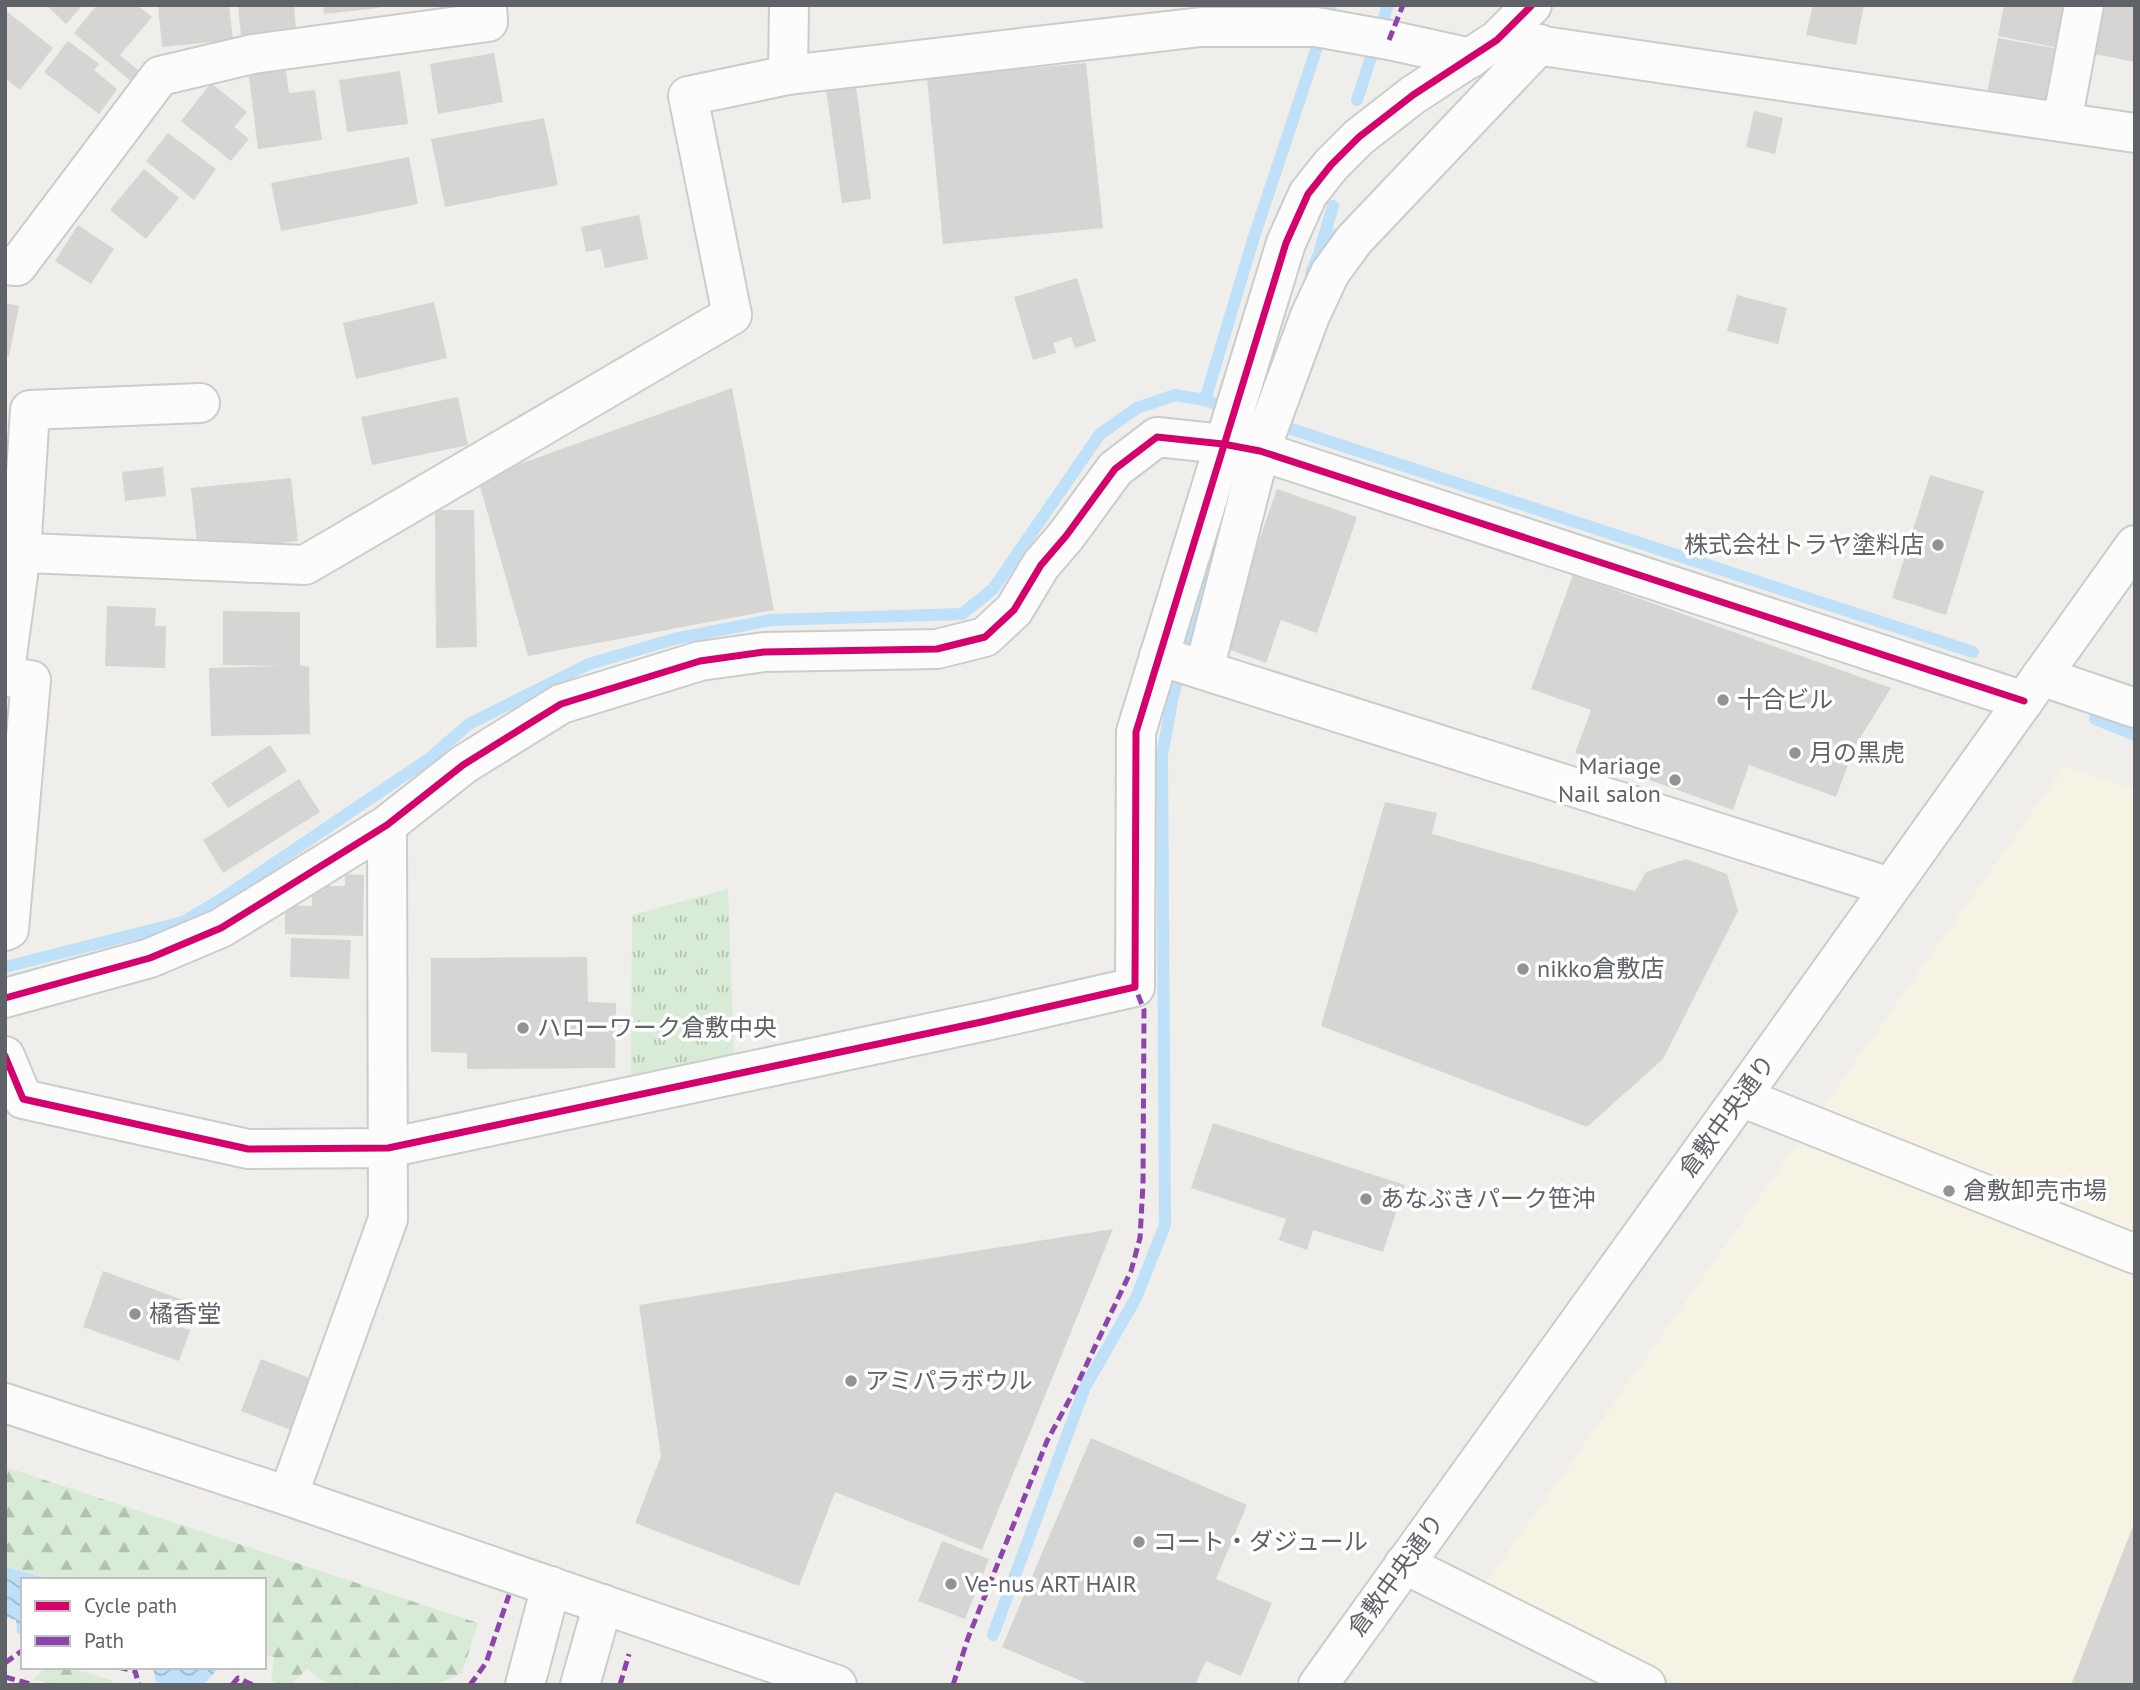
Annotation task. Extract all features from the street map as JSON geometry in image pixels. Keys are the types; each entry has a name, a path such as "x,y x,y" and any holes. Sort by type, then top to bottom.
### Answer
{"street":[{"path":"5,265 17,266 160,76 253,54 488,22 487,5"},
{"path":"788,75 789,5"},
{"path":"5,1056 23,1099 248,1149 388,1148 1135,987 1136,732 1182,663 1267,431 1286,243 1308,194 1331,165 1359,137 1413,95 1484,49 1532,5"},
{"path":"2062,122 2084,5"},
{"path":"13,553 305,565 733,314 688,96 788,75 1201,27 1322,28 1377,38 1484,49 1540,44 2135,133"},
{"path":"1182,663 1230,420 1354,240 1540,44"},
{"path":"5,670 13,553 30,410 200,403"},
{"path":"5,998 150,958 221,928 387,825 463,765 561,704 700,661 764,652 936,649 985,637 1014,610 1041,565 1115,469 1157,437 1230,420 2032,688 2135,708"},
{"name":"倉敷中央通り","path":"1318,1685 2135,545"},
{"path":"1182,663 1890,887"},
{"path":"5,677 31,680 9,929 5,931"},
{"path":"288,1496 388,1219 387,825"},
{"path":"1741,1097 2135,1254"},
{"path":"5,1403 288,1496 837,1685"},
{"path":"1404,1564 1646,1685"},
{"path":"525,1685 551,1586"},
{"path":"580,1685 603,1605"}],"shaded area":[{"name":"倉敷卸売市場","path":"2065,766 2135,790 2135,1685 1682,1685 1479,1593"}],"green space":[{"path":"728,889 734,1056 631,1078 632,915"},
{"path":"5,1467 478,1623 462,1673 436,1685 329,1685 307,1669 290,1685 271,1682 274,1657 266,1655 266,1578 44,1578 5,1567"},
{"path":"45,1669 74,1669 111,1680 114,1685 55,1685 33,1679"}],"water":[{"path":"5,1567 44,1577 21,1578 21,1634 17,1633 16,1620 5,1617"},
{"path":"153,1669 218,1669 203,1685 168,1685 156,1682"}],"building":[{"path":"46,5 83,5 66,24"},
{"path":"97,5 137,5 152,17 120,55 144,75 135,85 74,33"},
{"path":"158,5 229,5 233,40 162,47"},
{"path":"238,5 294,5 296,30 241,36"},
{"path":"323,5 378,5 379,8 324,14"},
{"path":"1813,5 1864,5 1856,45 1806,35"},
{"path":"2004,5 2067,5 2059,48 1998,36"},
{"path":"2098,5 2135,5 2135,62 2089,53"},
{"path":"5,10 53,48 20,90 5,78"},
{"path":"1998,38 2059,49 2048,105 1987,93"},
{"path":"68,41 99,64 94,70 117,89 99,114 44,72"},
{"path":"494,53 503,102 438,114 430,64"},
{"path":"1086,63 1103,228 943,244 927,78"},
{"path":"285,64 289,93 315,90 322,140 258,149 248,69"},
{"path":"400,71 408,124 347,132 339,80"},
{"path":"211,83 247,112 234,127 249,139 231,161 181,121"},
{"path":"856,86 871,199 842,203 826,89"},
{"path":"1754,111 1783,118 1775,154 1746,147"},
{"path":"544,118 558,185 445,207 431,139"},
{"path":"168,133 216,169 194,200 146,161"},
{"path":"409,157 418,204 281,231 271,183"},
{"path":"144,169 179,198 146,239 110,210"},
{"path":"639,215 648,259 605,268 601,249 586,252 581,227"},
{"path":"78,225 114,249 91,284 55,261"},
{"path":"1077,278 1096,341 1075,348 1071,337 1053,343 1056,353 1033,360 1014,297"},
{"path":"1737,295 1787,308 1778,344 1727,331"},
{"path":"434,302 447,358 356,379 343,323"},
{"path":"5,303 19,306 9,356 5,355"},
{"path":"732,388 774,610 528,656 478,479"},
{"path":"458,397 468,445 372,465 361,417"},
{"path":"163,467 166,496 125,501 122,472"},
{"name":"株式会社トラヤ塗料店","path":"1930,475 1984,491 1946,615 1892,598"},
{"path":"291,478 298,541 198,552 191,488"},
{"path":"1277,489 1357,517 1317,633 1281,620 1266,663 1222,647"},
{"path":"435,510 474,510 477,647 436,648"},
{"name":"十合ビル","path":"1573,575 1891,688 1855,746 1836,797 1749,765 1733,810 1575,753 1591,710 1531,689"},
{"path":"107,606 156,608 155,626 166,626 165,668 105,666"},
{"path":"223,611 300,612 300,665 309,667 310,734 211,736 209,668 283,666 223,665"},
{"path":"270,745 287,771 228,808 211,783"},
{"path":"299,779 320,812 223,873 203,840"},
{"name":"nikko倉敷店","path":"1385,802 1437,813 1432,834 1635,891 1646,872 1686,859 1727,874 1738,911 1663,1059 1587,1127 1321,1026"},
{"path":"345,874 364,875 363,936 285,934 285,905 312,906 312,886 345,886"},
{"path":"291,938 351,940 349,979 290,977"},
{"name":"ハローワーク倉敷中央","path":"587,957 588,1002 616,1003 615,1068 467,1069 467,1053 431,1052 431,958"},
{"path":"1213,1123 1405,1185 1383,1252 1313,1230 1307,1250 1279,1240 1286,1219 1191,1188"},
{"name":"アミパラボウル","path":"1113,1229 982,1550 835,1492 799,1586 635,1523 661,1456 639,1305"},
{"name":"橘香堂","path":"103,1271 186,1301 178,1326 190,1330 179,1361 83,1327"},
{"path":"261,1359 312,1379 291,1430 241,1411"},
{"name":"コート・ダジュール","path":"1091,1438 1247,1505 1216,1579 1272,1603 1241,1676 1206,1661 1195,1685 1091,1685 1002,1647"},
{"path":"2135,1521 2135,1685 2071,1685"},
{"path":"942,1541 989,1559 965,1619 918,1601"}],"waterway":[{"path":"1205,400 1253,240 1331,5"},
{"path":"1357,100 1388,5"},
{"path":"1320,250 1333,206"},
{"path":"1311,273 1319,254 1337,234"},
{"path":"5,967 183,922 217,902 430,758 469,724 589,664 674,639 771,620 962,614 993,589 1100,434 1137,408 1175,395 1205,400 1232,410"},
{"path":"1273,423 1973,652"},
{"path":"993,1635 1085,1387 1136,1298 1165,1225 1162,755 1173,696 1218,541"},
{"path":"2095,719 2135,735"}],"marked path":[{"path":"1389,40 1403,5"},
{"path":"953,1685 968,1638 1047,1441 1131,1271 1140,1238 1144,1010 1135,987"},
{"path":"470,1685 486,1663 509,1595"},
{"path":"5,1663 21,1651"},
{"path":"620,1685 629,1654"},
{"path":"126,1669 135,1671 139,1685"},
{"path":"5,1677 34,1685"},
{"path":"232,1685 238,1678 253,1685"}],"cycle path":[{"path":"5,1056 23,1099 248,1149 388,1148 1135,987 1136,732 1286,243 1308,194 1331,165 1359,137 1413,95 1497,40 1532,5"},
{"path":"5,998 150,958 221,928 387,825 463,765 561,704 700,661 764,652 937,649 985,637 1014,610 1041,565 1115,469 1157,437 1260,451 2024,701"}],"place":[{"name":"株式会社トラヤ塗料店","path":"1938,545"},
{"name":"十合ビル","path":"1723,700"},
{"name":"月の黒虎","path":"1795,753"},
{"name":"Mariage Nail salon","path":"1675,780"},
{"name":"nikko倉敷店","path":"1523,969"},
{"name":"ハローワーク倉敷中央","path":"523,1028"},
{"name":"倉敷卸売市場","path":"1949,1191"},
{"name":"あなぶきパーク笹沖","path":"1366,1199"},
{"name":"橘香堂","path":"135,1314"},
{"name":"アミパラボウル","path":"851,1381"},
{"name":"コート・ダジュール","path":"1139,1542"},
{"name":"Ve-nus ART HAIR","path":"951,1584"}]}
